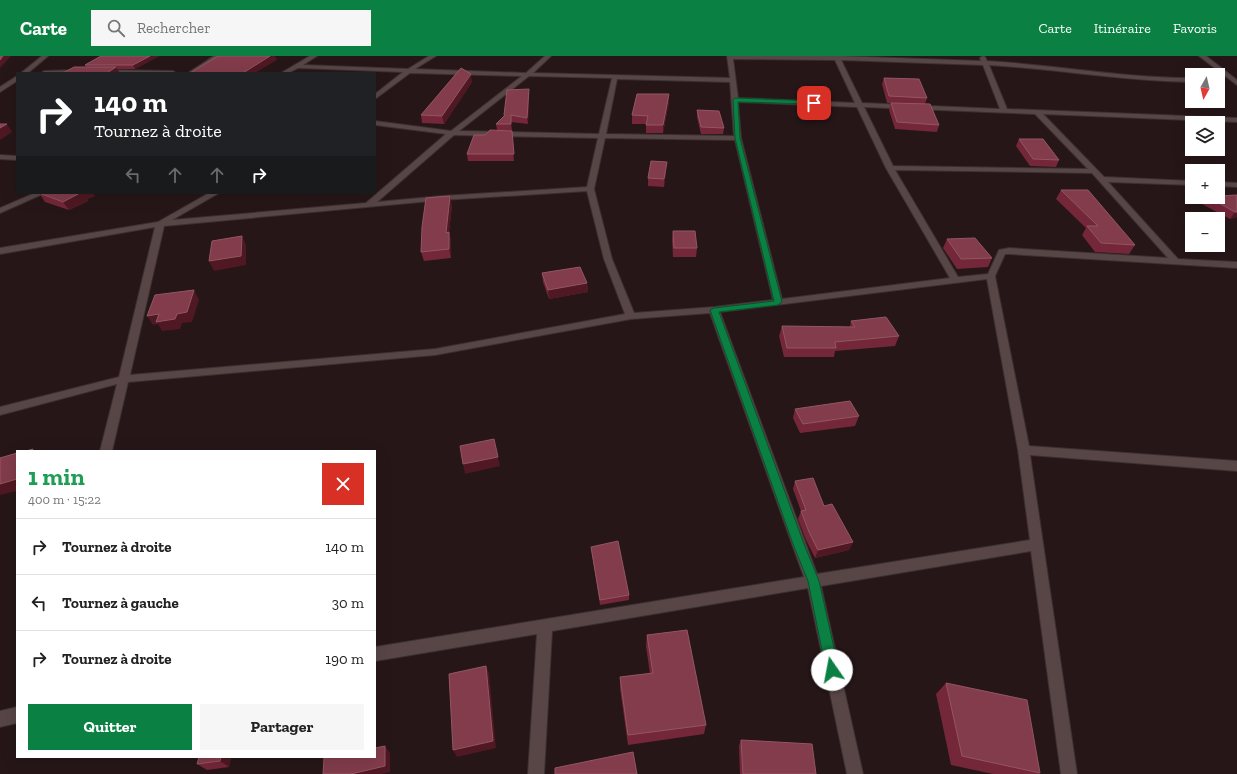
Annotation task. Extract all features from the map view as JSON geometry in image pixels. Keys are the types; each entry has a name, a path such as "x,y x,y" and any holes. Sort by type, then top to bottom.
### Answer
{"street":[{"path":"25,72 45,56"},
{"path":"193,72 218,56"},
{"path":"286,72 314,56"},
{"path":"376,96 433,56"},
{"path":"368,204 452,133 528,74 548,56"},
{"path":"982,56 1004,110"},
{"path":"1202,56 1236,81"},
{"path":"778,302 738,138 730,57 837,57 986,63 1043,67 1167,81 1185,80"},
{"path":"837,57 890,168 956,281"},
{"path":"297,66 410,71 733,80"},
{"path":"615,76 590,189 608,259 631,316"},
{"path":"0,90 16,79"},
{"path":"1226,80 1236,81"},
{"path":"735,100 1237,120"},
{"path":"1037,112 1102,179 1176,262"},
{"path":"376,123 452,133 738,138"},
{"path":"0,157 16,158"},
{"path":"890,168 1093,171"},
{"path":"1102,179 1185,183"},
{"path":"1225,184 1237,185"},
{"path":"0,251 160,224 368,204 590,189"},
{"path":"0,211 39,194"},
{"path":"106,450 160,224 213,194"},
{"path":"1069,774 1024,450 990,276 1002,252 1010,250 1237,265"},
{"path":"0,411 124,379 435,352 631,316 714,310 990,276"},
{"path":"714,310 798,544 813,581 855,774"},
{"path":"1024,450 1237,466"},
{"path":"376,654 1038,544"},
{"path":"536,774 545,626"},
{"path":"0,719 16,715"}],"building":[{"path":"101,56 150,56 133,65 85,65"},
{"path":"218,56 270,56 245,72 192,72"},
{"path":"74,67 116,67 108,72 65,72"},
{"path":"461,68 471,74 442,116 421,115"},
{"path":"884,78 919,79 927,98 889,96"},
{"path":"529,89 527,118 511,115 511,124 496,124 505,115 507,90"},
{"path":"637,94 669,94 663,125 646,125 648,116 632,115"},
{"path":"891,103 930,104 939,125 897,122"},
{"path":"697,110 719,111 724,128 701,127"},
{"path":"0,124 7,124 0,128"},
{"path":"490,130 512,131 514,154 467,154 474,135 485,135"},
{"path":"1019,139 1043,139 1059,160 1033,159"},
{"path":"651,161 667,162 664,179 648,178"},
{"path":"1061,190 1088,190 1135,245 1101,243 1087,226 1098,226"},
{"path":"42,194 78,194 63,202"},
{"path":"1237,195 1237,212 1221,204 1225,204 1225,196"},
{"path":"450,196 446,233 449,232 449,249 421,252 422,227 426,198"},
{"path":"673,231 695,231 697,248 674,248"},
{"path":"242,236 241,256 209,261 212,241"},
{"path":"975,238 992,258 961,259 947,239"},
{"path":"580,267 587,283 548,290 542,273"},
{"path":"194,290 187,312 177,314 175,319 156,322 159,314 147,316 155,295"},
{"path":"886,317 899,336 835,342 836,348 787,348 782,326 855,327 851,321"},
{"path":"850,401 859,416 803,424 795,409"},
{"path":"494,439 498,457 463,464 460,446"},
{"path":"16,453 16,479 0,484 0,458"},
{"path":"813,478 824,506 832,504 853,542 818,550 801,511 806,510 795,481"},
{"path":"618,541 629,595 600,600 591,547"},
{"path":"687,630 706,725 628,735 620,677 653,673 647,635"},
{"path":"486,666 493,741 453,750 449,674"},
{"path":"946,683 1027,700 1040,773 962,756"},
{"path":"741,740 812,744 816,774 743,774"},
{"path":"385,746 385,766 351,774 323,774 324,758 376,758 376,748"},
{"path":"633,752 637,774 555,774 555,768"},
{"path":"199,758 221,758 220,761 197,764"}],"route":[{"path":"814,103 735,100 738,138 778,302 714,310 798,544 813,581 832,670"}]}
